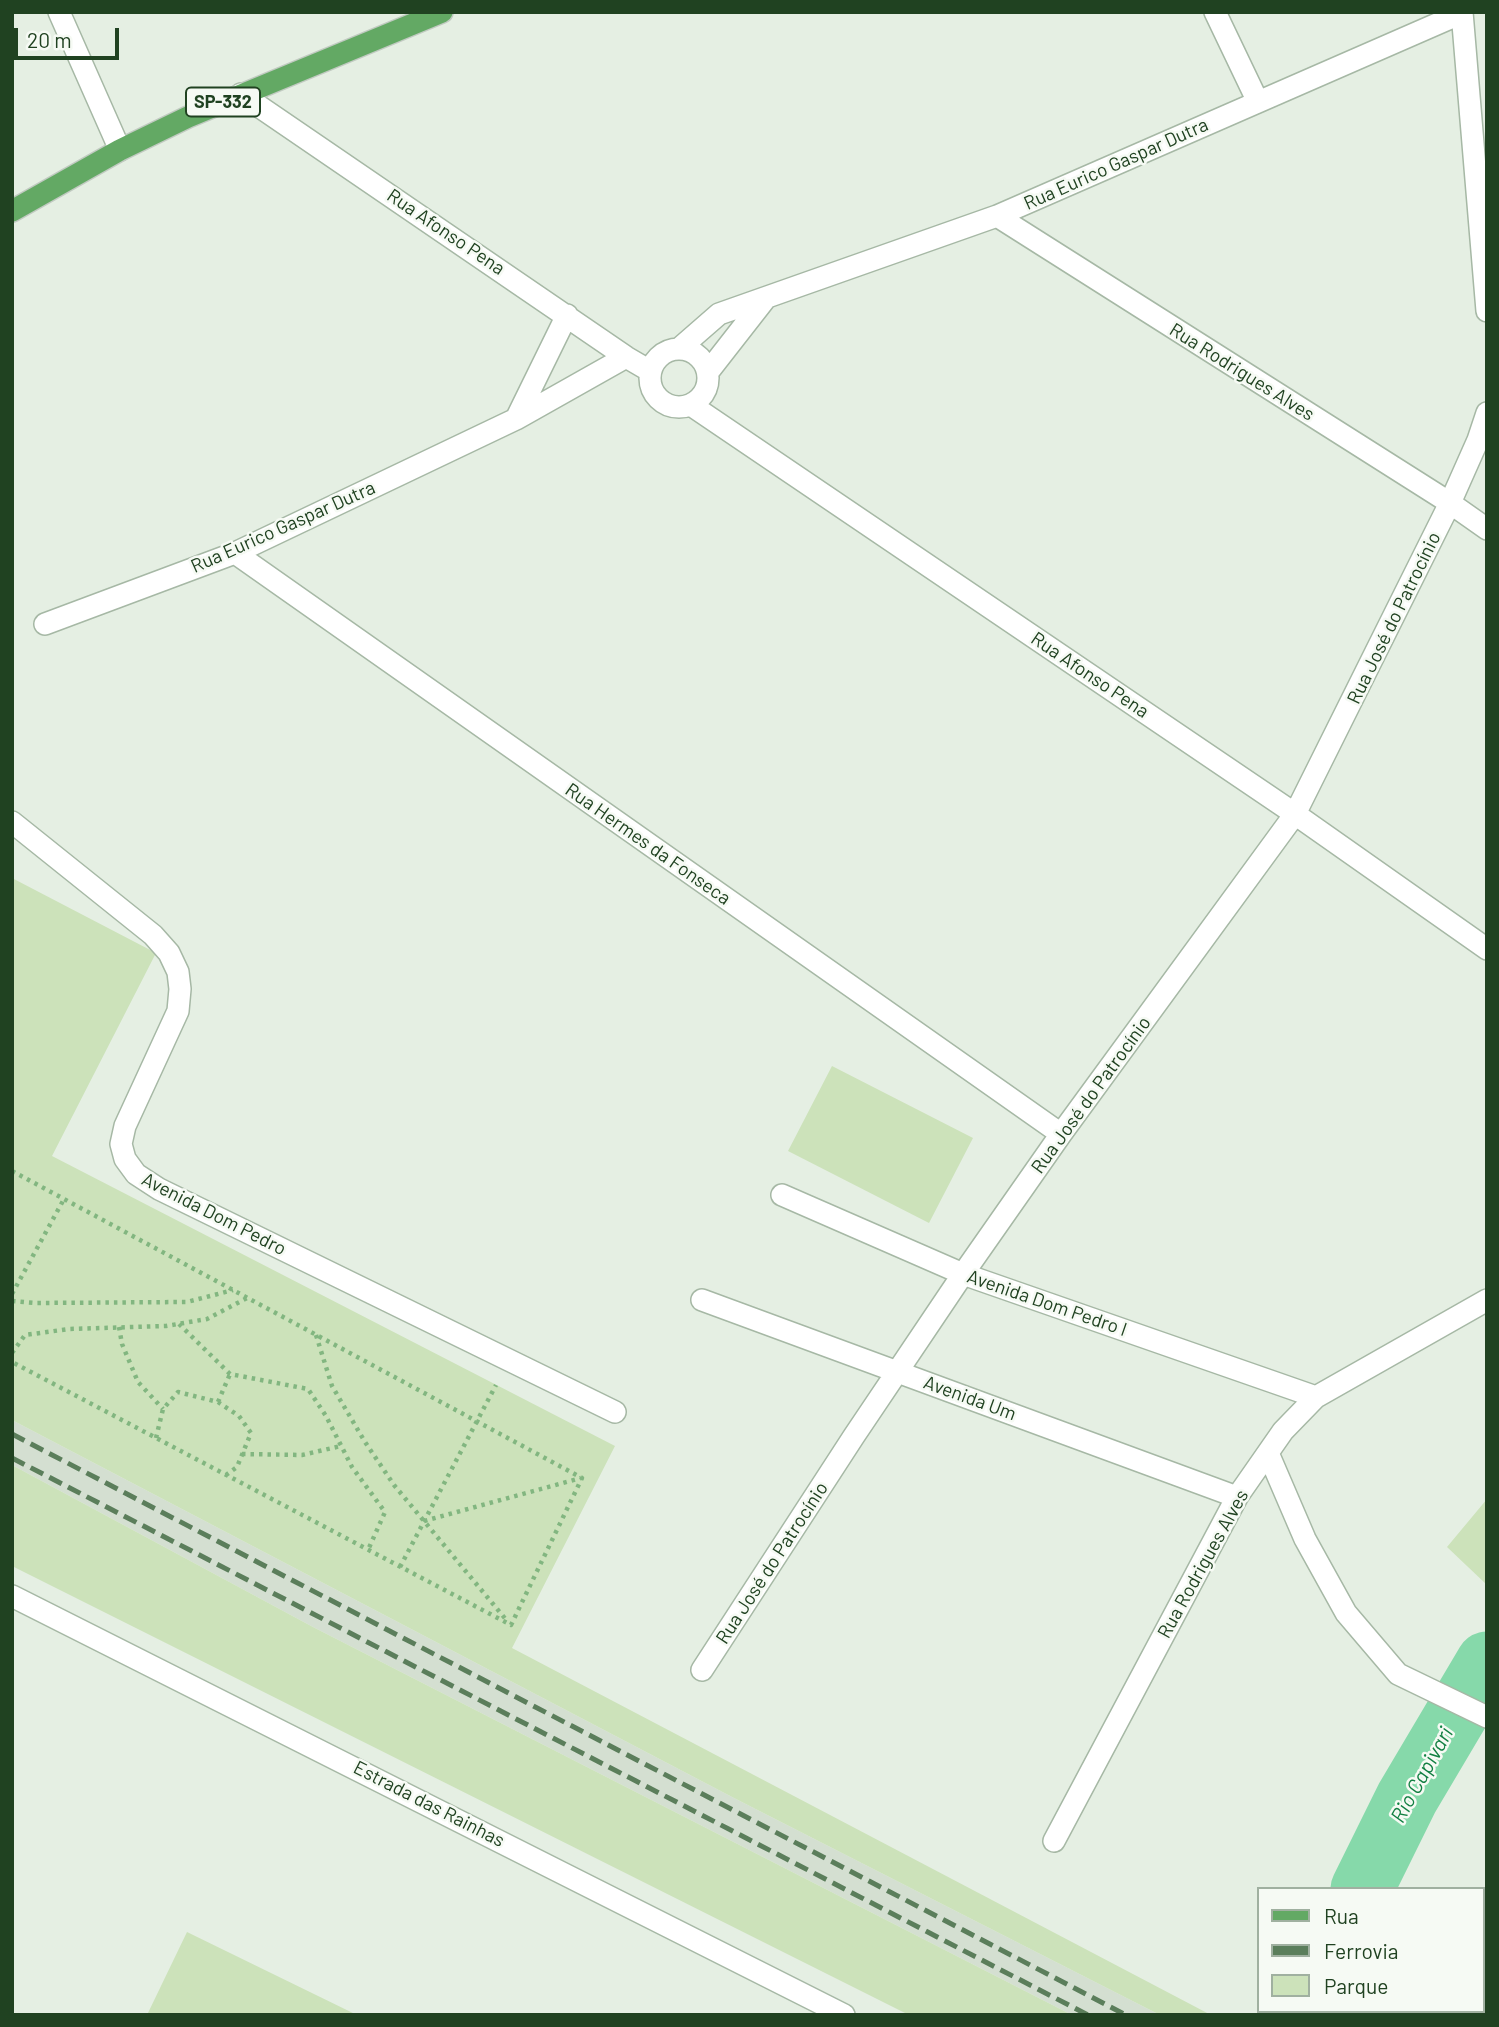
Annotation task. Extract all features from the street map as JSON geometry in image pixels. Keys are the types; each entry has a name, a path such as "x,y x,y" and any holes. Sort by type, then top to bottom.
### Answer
{"main road":[{"name":"SP-332","path":"12,211 120,150 241,94 442,12"}],"street":[{"path":"59,12 120,150"},
{"path":"1215,12 1258,102"},
{"path":"1462,13 1487,310"},
{"name":"Rua Eurico Gaspar Dutra","path":"680,348 719,314 997,216 1462,13"},
{"name":"Rua Afonso Pena","path":"241,94 650,371"},
{"name":"Rua Rodrigues Alves","path":"997,216 1450,503 1487,530"},
{"path":"708,372 765,299"},
{"path":"516,419 567,315"},
{"path":"680,348 693,351 703,360 708,372 708,385 702,397 691,405 678,408 665,405 655,396 649,384 650,371 656,359 667,351 680,348"},
{"name":"Rua Eurico Gaspar Dutra","path":"45,624 235,553 516,419 626,357"},
{"name":"Rua Afonso Pena","path":"691,405 1295,814 1487,949"},
{"name":"Rua José do Patrocínio","path":"702,1670 963,1274 1061,1134 1295,814 1450,503 1487,413"},
{"name":"Rua Hermes da Fonseca","path":"235,553 1061,1134"},
{"name":"Avenida Dom Pedro","path":"12,822 153,935 169,953 178,972 178,1011 125,1126 121,1144 125,1159 136,1174 159,1189 615,1412"},
{"name":"Avenida Dom Pedro I","path":"782,1195 963,1274 1316,1397"},
{"name":"Avenida Um","path":"702,1300 1237,1497"},
{"name":"Rua Rodrigues Alves","path":"1054,1841 1237,1497 1283,1431 1316,1397 1487,1300"},
{"path":"1268,1453 1305,1539 1346,1613 1398,1674 1487,1717"},
{"name":"Estrada das Rainhas","path":"12,1595 844,2015"}],"path":[{"path":"12,1171 582,1478"},
{"path":"12,1294 64,1199"},
{"path":"12,1301 187,1302 233,1290"},
{"path":"12,1353 25,1335 69,1329 179,1324 207,1318 248,1298"},
{"path":"179,1324 230,1374 308,1389 326,1416 352,1467 385,1512 368,1550"},
{"path":"119,1327 122,1344 138,1382 163,1409"},
{"path":"316,1334 332,1386 394,1485 511,1625"},
{"path":"400,1567 509,1360"},
{"path":"12,1362 511,1625"},
{"path":"218,1402 230,1374"},
{"path":"156,1438 163,1409 178,1392 218,1402 239,1416 251,1433 237,1467 226,1475"},
{"path":"242,1454 302,1455 341,1446"},
{"path":"424,1521 582,1478"},
{"path":"511,1625 582,1478"}],"shaded area":[{"path":"12,1420 734,1798 1160,2015 1072,2015 313,1627 12,1465"}],"green space":[{"path":"12,878 156,953 52,1156 615,1446 512,1648 1211,2015 1160,2015 734,1798 12,1420"},
{"path":"832,1066 973,1138 929,1223 788,1151"},
{"path":"12,1465 313,1627 1072,2015 909,2015 12,1566"},
{"path":"1487,1499 1487,1585 1447,1547"},
{"path":"187,1932 357,2015 147,2015"}],"waterway":[{"name":"Rio Capivari","path":"1363,1887 1407,1798 1487,1663"}],"railway":[{"path":"12,1434 1126,2015"},
{"path":"12,1458 1088,2015"}]}
